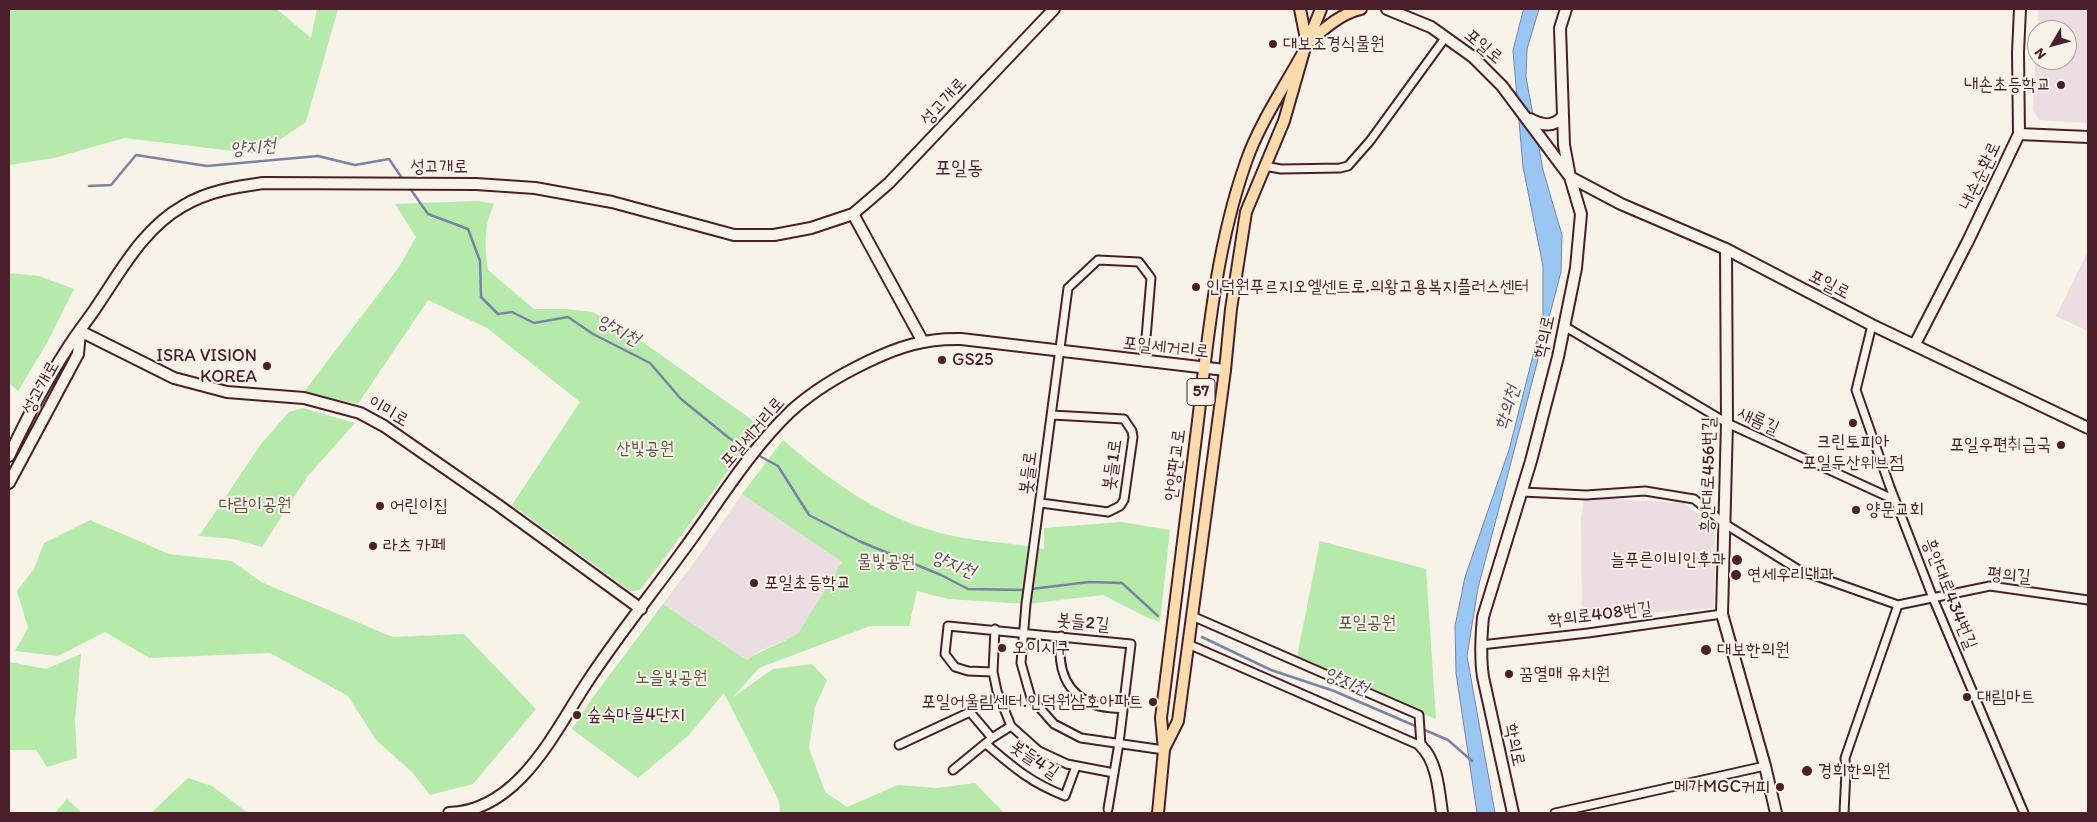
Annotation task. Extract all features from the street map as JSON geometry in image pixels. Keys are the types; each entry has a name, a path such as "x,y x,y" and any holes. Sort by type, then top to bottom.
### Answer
{"main road":[{"path":"1300,9 1306,48"},
{"name":"안양판교로","path":"1164,750 1178,721 1246,212 1284,121 1306,48 1321,9"},
{"path":"1306,48 1331,23 1349,12 1361,9"},
{"name":"안양판교로","path":"1158,813 1164,750 1161,718 1204,369 1214,298 1231,208 1247,159 1270,112 1306,48"}],"street":[{"name":"성고개로","path":"9,456 18,436 67,348 80,332 132,252 155,228 175,212 208,194 236,186 263,183 476,184 535,188 612,202 734,235 774,235 811,228 853,214 889,183 947,123 1012,51 1054,9"},
{"name":"포일로","path":"1387,9 1432,28 1472,57 1502,86 1528,118 1570,177 1621,204 1726,249 1872,325 2088,428"},
{"name":"학의로","path":"1513,813 1480,658 1483,617 1522,492 1546,404 1576,268 1581,214 1570,177 1560,120 1560,28 1566,9"},
{"name":"내손순환로","path":"1915,344 1968,241 2019,134 2018,52 2020,9"},
{"path":"1264,166 1281,169 1340,168 1348,166 1370,141 1445,38"},
{"path":"1528,118 1540,124 1560,120"},
{"path":"2019,134 2088,137"},
{"path":"853,214 923,342"},
{"name":"흥안대로456번길","path":"1726,249 1725,524 1722,614 1765,766 1776,813"},
{"name":"봇들로","path":"1144,362 1151,278 1139,262 1098,260 1068,288 1058,351 1041,503 1022,633 1021,663 1031,698 1054,724 1081,738 1164,750"},
{"name":"흥안대로434번길","path":"1872,325 1856,390 1895,500 2024,813"},
{"name":"새롬길","path":"1564,326 1726,423 1895,500"},
{"name":"성고개로","path":"9,484 78,354 80,332"},
{"name":"이미로","path":"80,332 174,378 228,392 304,398 360,413 384,426 498,505 641,609"},
{"name":"포일세거리로","path":"449,813 456,813 485,804 509,790 527,772 549,742 600,663 755,453 791,411 830,383 895,348 939,338 1225,370"},
{"name":"봇들1로","path":"1041,503 1108,512 1120,506 1124,500 1133,437 1132,431 1124,419 1052,415"},
{"path":"9,448 18,436"},
{"path":"1522,492 1586,495 1645,491 1694,499 1725,524 1799,570 1898,605 1845,758 1844,813"},
{"name":"평의길","path":"1898,605 1990,586 2088,600"},
{"name":"학의로408번길","path":"1481,645 1588,633 1722,614"},
{"path":"1192,616 1419,715 1421,746"},
{"name":"봇들2길","path":"993,672 968,671 955,667 945,654 948,626 995,629 1131,644 1119,743 1108,809"},
{"path":"995,629 993,672 997,691 1011,726 1039,751 1067,764 1114,773"},
{"path":"1061,636 1061,665 1066,684 1080,696 1096,705 1123,710"},
{"path":"1188,644 1421,746 1429,753 1439,791 1442,813"},
{"name":"봇들4길","path":"899,745 970,712 992,738"},
{"name":"봇들4길","path":"953,770 992,738 1011,726"},
{"name":"봇들4길","path":"986,744 1018,772 1042,788 1064,796 1076,766"},
{"path":"1555,813 1765,766"}],"shaded area":[{"name":"내손초등학교","path":"2038,9 2088,9 2088,123 2039,120 2033,110 2035,70 2077,70 2077,20 2037,20"},
{"path":"2088,251 2088,331 2056,316"},
{"name":"포일초등학교","path":"742,494 842,562 799,632 791,638 761,650 747,660 663,604"},
{"path":"1584,498 1684,503 1715,528 1714,608 1582,618 1581,519"}],"green space":[{"path":"9,9 277,9 311,38 317,9 338,9 306,122 259,154 124,138 54,158 9,165"},
{"name":"산빛공원","path":"478,201 494,204 486,229 488,270 534,309 565,309 593,312 640,340 762,427 640,590 630,591 512,505 580,402 487,328 428,300 358,404 304,392 399,267 416,237 395,204"},
{"path":"9,273 39,276 74,289 47,343 18,391 9,383"},
{"name":"다람이공원","path":"303,408 355,423 307,477 262,547 233,539 199,536 261,444 289,412"},
{"path":"783,440 841,486 883,511 929,530 953,536 1044,549 1044,528 1121,522 1170,530 1160,622 1103,595 1026,604 948,599 917,591 909,626 870,626 759,668 732,698 773,669 812,664 827,680 815,707 809,748 825,792 847,807 898,785 938,788 975,783 1004,813 780,813 779,801 724,693 688,736 638,778 572,729 593,697 663,604 747,660 799,632 842,562 742,494"},
{"path":"90,520 169,554 232,561 261,582 393,637 464,634 536,709 473,784 430,795 412,772 376,740 348,696 270,653 150,658 105,632 58,656 15,651 28,628 17,591 34,569 44,543"},
{"name":"포일공원","path":"1320,541 1426,569 1436,719 1296,662"},
{"path":"81,654 75,721 77,758 47,767 36,750 9,750 9,662 46,669"},
{"path":"188,778 212,786 248,813 151,813"},
{"path":"67,799 82,813 55,813"}],"water":[{"name":"학의천","path":"1524,9 1539,9 1527,49 1526,77 1543,170 1562,235 1561,272 1478,588 1467,656 1495,813 1477,813 1456,673 1455,626 1465,577 1509,450 1543,316 1543,266 1523,167 1513,51"}],"waterway":[{"name":"양지천","path":"89,186 111,185 136,155 207,166 318,156 355,165 389,159 404,181"},
{"name":"양지천","path":"409,187 428,214 468,229 480,261 481,297 498,314 512,312 534,323 568,317 593,334 650,363 681,399 729,438 751,451"},
{"name":"양지천","path":"756,454 778,466 809,515 859,541 941,575 968,589 1023,590 1089,582 1122,583 1158,616"},
{"name":"양지천","path":"1202,637 1271,670 1334,691 1448,740 1472,761"}],"place":[{"name":"대보조경식물원","path":"1273,44"},
{"name":"내손초등학교","path":"2061,85"},
{"name":"인덕원푸르지오엘센트로.의왕고용복지플러스센터","path":"1196,287"},
{"name":"GS25","path":"942,360"},
{"name":"ISRA VISION KOREA","path":"267,366"},
{"name":"크린토피아 포일두산위브점","path":"1853,423"},
{"name":"포일우편취급국","path":"2061,445"},
{"name":"어린이집","path":"380,506"},
{"name":"양문교회","path":"1856,510"},
{"name":"라츠 카페","path":"373,546"},
{"name":"늘푸른이비인후과","path":"1737,560"},
{"name":"연세우리내과","path":"1736,575"},
{"name":"포일초등학교","path":"754,583"},
{"name":"오이시쿠","path":"1002,648"},
{"name":"대보한의원","path":"1706,650"},
{"name":"꿈열매 유치원","path":"1509,674"},
{"name":"대림마트","path":"1967,697"},
{"name":"포일어울림센터.인덕원삼호아파트","path":"1153,702"},
{"name":"숲속마을4단지","path":"577,715"},
{"name":"경희한의원","path":"1807,771"},
{"name":"메가MGC커피","path":"1780,787"}],"district":[{"name":"포일동","path":"959,169"}],"park label":[{"name":"물빛공원","path":"886,562"},
{"name":"노을빛공원","path":"671,678"}]}
